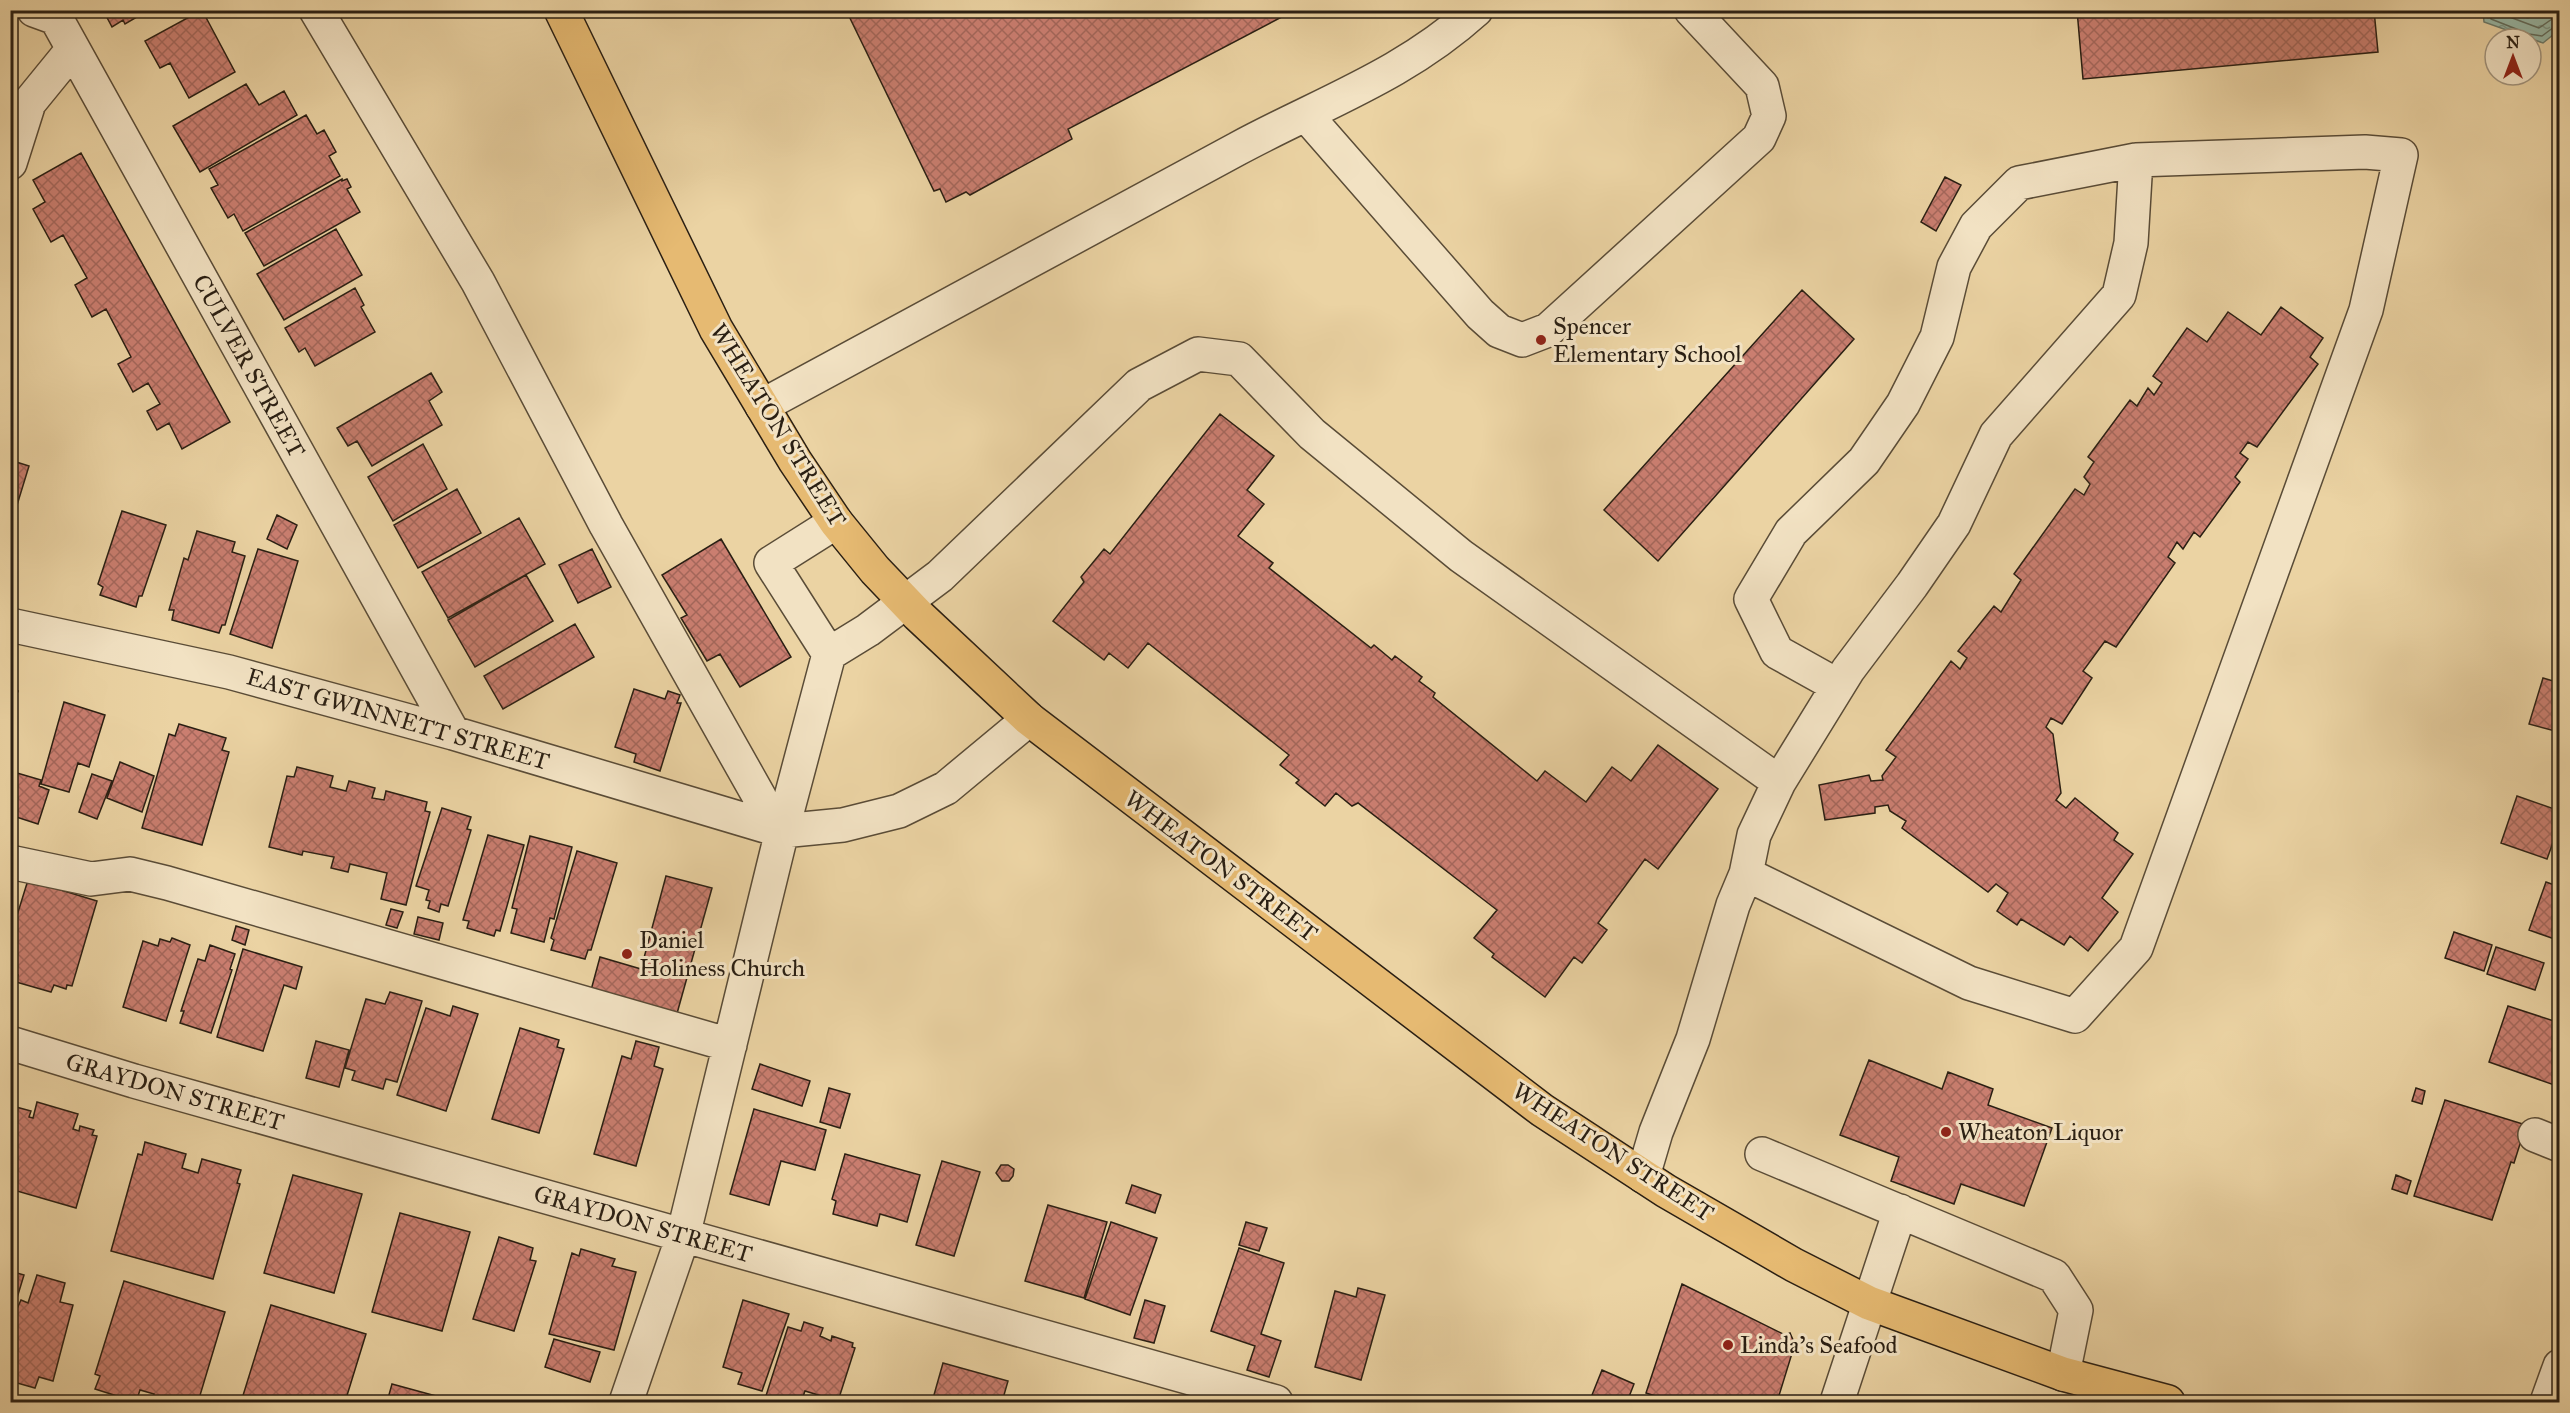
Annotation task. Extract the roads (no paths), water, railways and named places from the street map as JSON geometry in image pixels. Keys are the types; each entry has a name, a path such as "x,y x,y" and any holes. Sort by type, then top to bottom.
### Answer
{"main road":[{"name":"WHEATON STREET","path":"561,10 716,329 795,461 837,522 875,570 1029,720 1533,1104 1643,1176 1794,1265 1869,1303 2130,1398 2168,1402"}],"street":[{"path":"316,10 478,282 606,525 760,798 770,827"},
{"path":"762,406 1249,143 1406,64 1447,36 1476,10"},
{"path":"1305,115 1480,314 1499,331 1522,340 1548,330 1759,138 1769,116 1762,86 1691,10"},
{"name":"CULVER STREET","path":"50,13 73,49 453,733"},
{"path":"10,163 29,103 73,49"},
{"path":"1746,874 1969,983 2075,1016 2136,948 2366,310 2401,155 2365,152 2136,160 2019,183 1976,226 1954,267 1938,337 1903,404 1864,461 1791,532 1751,599 1777,652 1838,686"},
{"path":"1643,1176 1656,1132 1693,1039 1733,905 1746,874 1754,835 1779,782 1838,686 1954,524 1996,435 2119,295 2131,243 2136,160"},
{"path":"626,1402 683,1236 730,1045 770,827 829,654 907,603 962,555 1139,385 1198,354 1239,359 1312,434 1461,556 1779,782"},
{"path":"829,654 771,563 837,522"},
{"name":"EAST GWINNETT STREET","path":"10,625 229,672 453,733 770,827"},
{"path":"770,827 843,825 899,811 945,788 1029,720"},
{"path":"10,862 91,879 130,874 158,880 730,1045"},
{"name":"GRAYDON STREET","path":"10,1043 146,1084 1276,1402"},
{"path":"1762,1154 2054,1276 2076,1310 2063,1374"},
{"path":"1837,1402 1900,1211"},
{"path":"2547,1402 2559,1366"}],"water":[{"path":"2483,11 2559,11 2559,30 2543,43 2543,27 2498,27 2484,22"}],"place":[{"name":"Spencer Elementary School","path":"1541,340"},
{"name":"Daniel Holiness Church","path":"627,954"},
{"name":"Wheaton Liquor","path":"1946,1132"},
{"name":"Linda's Seafood","path":"1728,1345"}]}
